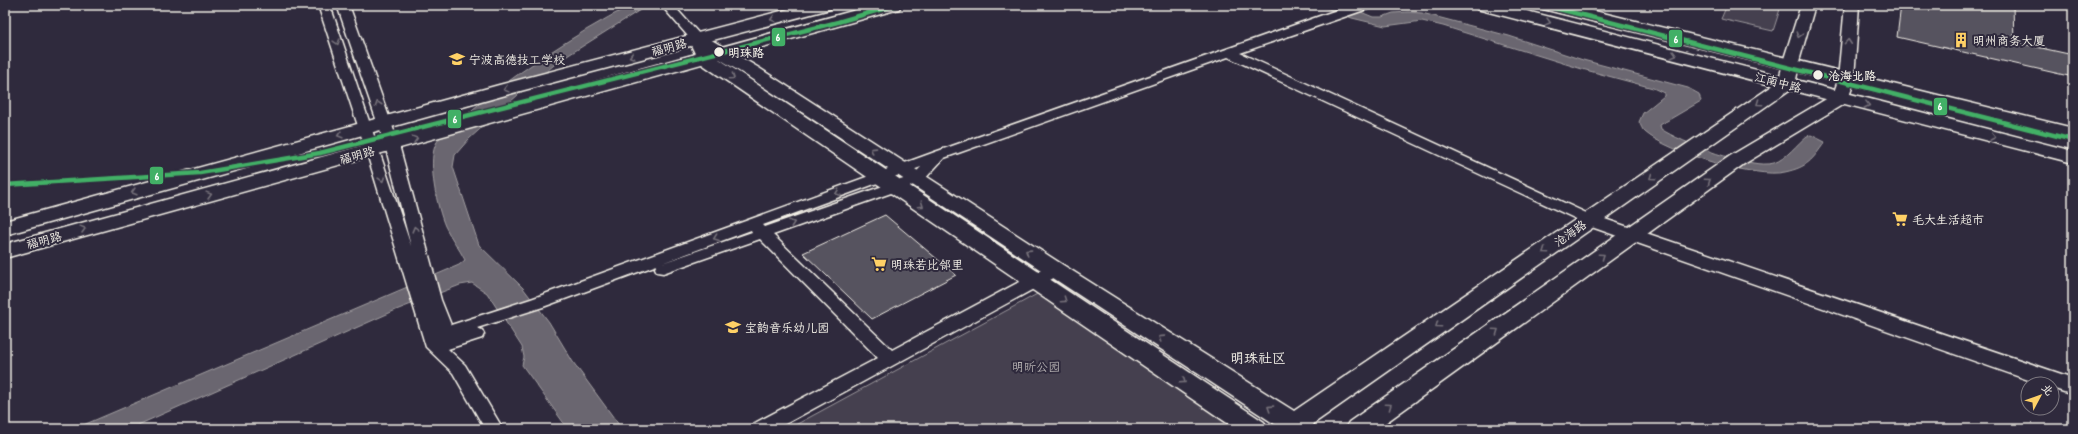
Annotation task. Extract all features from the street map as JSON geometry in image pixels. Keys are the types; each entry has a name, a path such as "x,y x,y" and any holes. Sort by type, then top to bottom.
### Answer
{"main road":[{"name":"福明路","path":"5,228 385,122 824,5"},
{"name":"福明路","path":"5,251 714,56 893,5"},
{"name":"江南中路","path":"1483,5 1788,74 1843,88 2073,158"},
{"name":"江南中路","path":"1549,5 1788,74"},
{"path":"697,39 714,56 899,179 1055,270 1295,427"},
{"name":"沧海路","path":"1295,427 1590,220 1788,74"},
{"path":"1358,429 1737,160 1843,88"},
{"name":"江南中路","path":"1843,88 2073,134"},
{"path":"899,179 1034,281 1255,429"}],"street":[{"path":"324,5 365,128 418,269 440,340 459,369 494,429"},
{"path":"343,5 392,145 418,269"},
{"path":"667,5 697,39"},
{"path":"440,340 541,306 899,179 940,155 1355,8 1369,5"},
{"path":"1788,74 1808,5"},
{"path":"1843,88 1852,5"},
{"path":"1229,53 1590,220 2073,386"},
{"path":"758,229 890,358"},
{"path":"760,429 1055,270"}],"green space":[{"path":"1727,5 1781,6 1773,31 1721,19"},
{"name":"明昕公园","path":"1039,293 1238,429 788,429"}],"shaded area":[{"path":"631,5 648,5 559,61 519,94 469,139 455,155 453,167 479,245 523,288 549,322 573,362 622,429 568,429 522,365 524,357 522,347 487,293 472,283 460,285 396,310 129,429 74,429 459,265 465,260 445,226 434,186 432,164 433,154 437,142 450,128 480,103 521,72 586,30"},
{"path":"1318,5 1344,5 1373,17 1382,17 1393,13 1422,13 1509,36 1583,60 1688,88 1699,94 1701,101 1660,125 1661,129 1684,141 1716,154 1734,159 1764,164 1774,163 1787,155 1807,136 1811,135 1825,142 1809,162 1793,170 1772,173 1754,172 1734,168 1672,148 1656,140 1645,132 1639,122 1643,113 1664,96 1664,93 1653,88 1582,69 1443,26 1422,21 1385,26 1352,18"}],"building":[{"name":"明州商务大厦","path":"1901,5 2013,5 2014,42 2073,55 2073,77 1897,37"},
{"name":"明珠若比邻里","path":"885,215 956,275 872,319 803,253"}],"transit line":[{"name":"6","path":"5,185 200,173 320,153 838,22 896,5"},
{"name":"6","path":"1543,5 2073,140"}],"place":[{"name":"明州商务大厦","path":"1961,40"},
{"name":"明珠路","path":"719,52"},
{"name":"宁波高德技工学校","path":"457,59"},
{"name":"沧海北路","path":"1818,75"},
{"name":"毛大生活超市","path":"1900,219"},
{"name":"明珠若比邻里","path":"879,264"},
{"name":"宝韵音乐幼儿园","path":"733,327"}],"district":[{"name":"明珠社区","path":"1258,357"}]}
